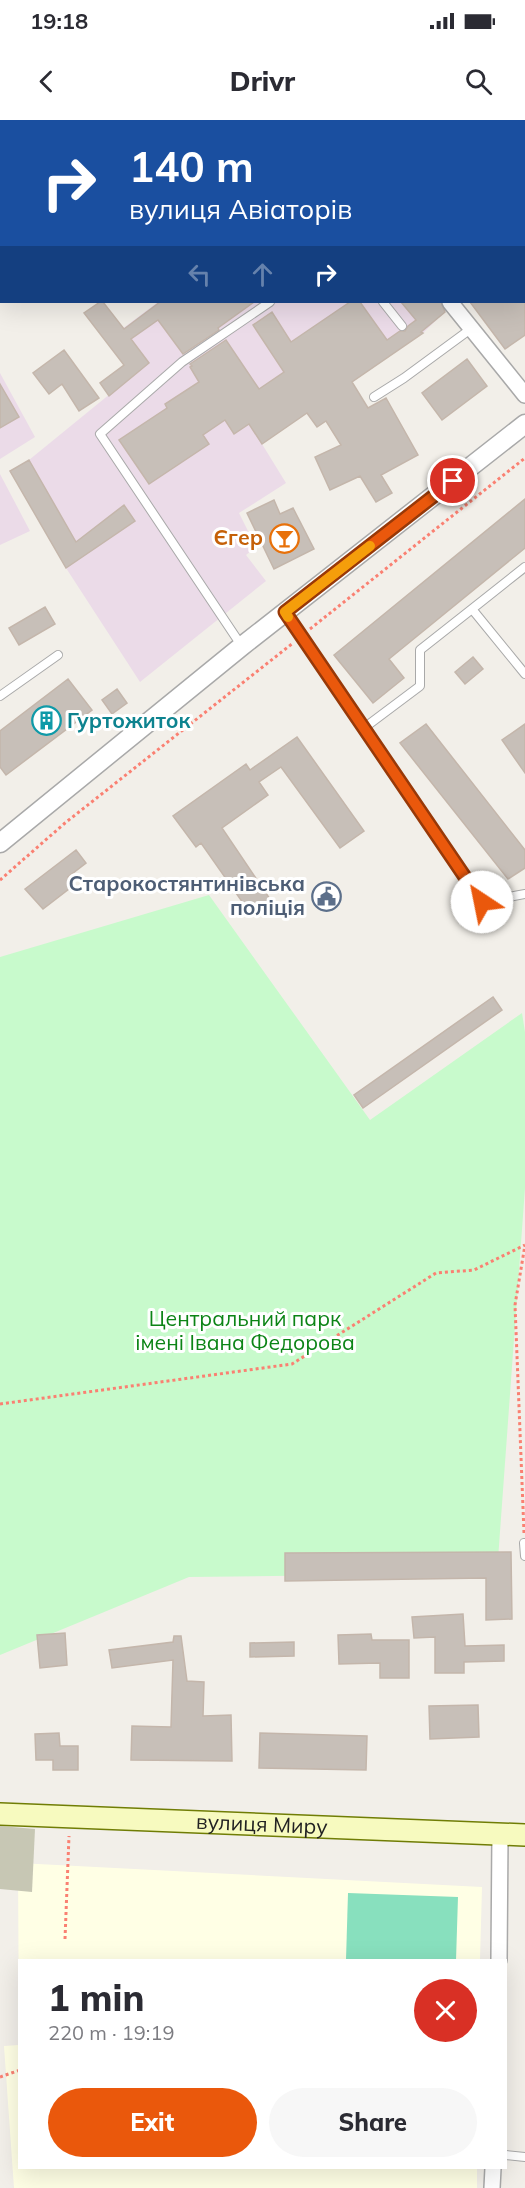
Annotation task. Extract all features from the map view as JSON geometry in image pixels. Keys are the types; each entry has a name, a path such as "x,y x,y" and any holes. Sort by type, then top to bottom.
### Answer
{"main road":[{"name":"вулиця Миру","path":"0,1814 525,1835"}],"street":[{"path":"451,303 525,395"},
{"path":"0,843 242,646 525,424"},
{"path":"499,1959 500,1835"},
{"path":"492,2188 493,2169"}],"lane":[{"path":"242,646 100,434 182,362 269,303"},
{"path":"384,303 402,326"},
{"path":"374,397 472,328"},
{"path":"364,728 420,686 420,650 525,567"},
{"path":"472,609 525,674"},
{"path":"285,612 482,902 525,894"},
{"path":"0,696 58,655"},
{"path":"524,1543 525,1556"},
{"path":"507,2155 525,2157"}],"path":[{"path":"0,880 65,823 525,458"},
{"path":"0,1404 292,1364 436,1273 474,1270 525,1245"},
{"path":"524,1543 515,1305 525,1245"},
{"path":"65,1940 70,1816"},
{"path":"0,2077 18,2071"}],"shaded area":[{"path":"157,303 443,303 448,309 423,333 332,396 342,410 317,427 306,413 262,444 286,483 239,513 256,547 246,555 266,581 140,682 66,568 10,471 29,460 132,376 106,341"},
{"path":"0,373 35,437 0,459"},
{"path":"0,474 30,531 0,545"},
{"path":"0,1826 35,1829 32,1892 0,1889"},
{"path":"18,1863 482,1887 480,1959 19,1959"},
{"path":"18,2045 18,2169 477,2169 477,2188 14,2188 4,2046"}],"green space":[{"name":"Центральний парк імені Івана Федорова","path":"209,895 370,1120 522,1013 525,1032 525,1188 497,1573 189,1577 0,1655 0,957"},
{"path":"348,1893 458,1897 456,1959 346,1959"}],"building":[{"path":"99,303 104,303 124,329 159,303 253,303 218,328 219,330 183,354 158,320 131,339 149,363 109,396 100,383 124,365 84,313"},
{"path":"349,303 361,303 387,340 400,331 405,331 416,320 402,303 441,303 445,312 421,332 423,333 352,382 368,408 386,398 418,455 381,475 392,493 376,502 360,476 330,490 315,457 341,445 326,421 317,427 307,413 262,444 249,424 234,434 225,420 203,435 209,444 149,484 119,440 167,408 165,404 199,382 190,364 226,340 259,389 284,372 253,325 272,312 291,342"},
{"path":"471,303 525,303 525,335 505,349"},
{"path":"64,350 99,398 79,411 62,384 49,394 33,373"},
{"path":"467,359 487,386 442,420 422,393"},
{"path":"0,384 19,417 0,428"},
{"path":"29,460 76,542 124,505 135,521 66,568 10,471"},
{"path":"525,499 525,548 389,659 404,678 373,703 334,655"},
{"name":"Єгер","path":"274,500 280,514 293,508 314,549 274,569 247,513"},
{"path":"45,607 55,624 19,645 9,628"},
{"path":"473,657 483,669 465,684 455,672"},
{"name":"Гуртожиток","path":"68,679 92,710 6,775 0,767 0,731"},
{"path":"117,689 127,703 112,714 102,700"},
{"path":"426,724 525,850 525,868 508,879 400,743"},
{"path":"525,724 525,773 502,740"},
{"path":"297,737 364,831 340,848 281,767 259,782 268,795 222,828 270,899 250,913 201,843 196,847 173,816 246,764 250,770"},
{"path":"76,850 86,863 68,877 74,885 43,909 25,889"},
{"path":"493,997 502,1010 363,1108 354,1095"},
{"path":"511,1552 512,1619 486,1620 486,1578 285,1581 285,1553"},
{"path":"463,1614 465,1646 504,1645 504,1661 464,1662 464,1673 435,1673 435,1637 414,1638 412,1617"},
{"path":"65,1633 67,1665 40,1668 37,1635"},
{"path":"371,1634 372,1640 409,1640 409,1678 380,1678 380,1663 339,1664 338,1635"},
{"path":"174,1636 181,1636 187,1681 204,1682 203,1716 231,1715 232,1761 131,1760 132,1726 171,1727 173,1660 112,1668 109,1650 173,1642"},
{"path":"294,1642 294,1656 250,1657 250,1643"},
{"path":"478,1705 479,1737 430,1739 429,1706"},
{"path":"59,1733 60,1746 78,1746 78,1770 53,1770 53,1760 36,1760 35,1734"},
{"path":"260,1733 367,1736 366,1770 259,1768"}],"slow traffic":[{"path":"288,617 285,612 370,546"}],"place":[{"name":"Єгер","path":"284,538"},
{"name":"Гуртожиток","path":"46,721"},
{"name":"Старокостянтинівська поліція","path":"326,896"}],"route":[{"path":"453,481 285,612 482,902"}]}
